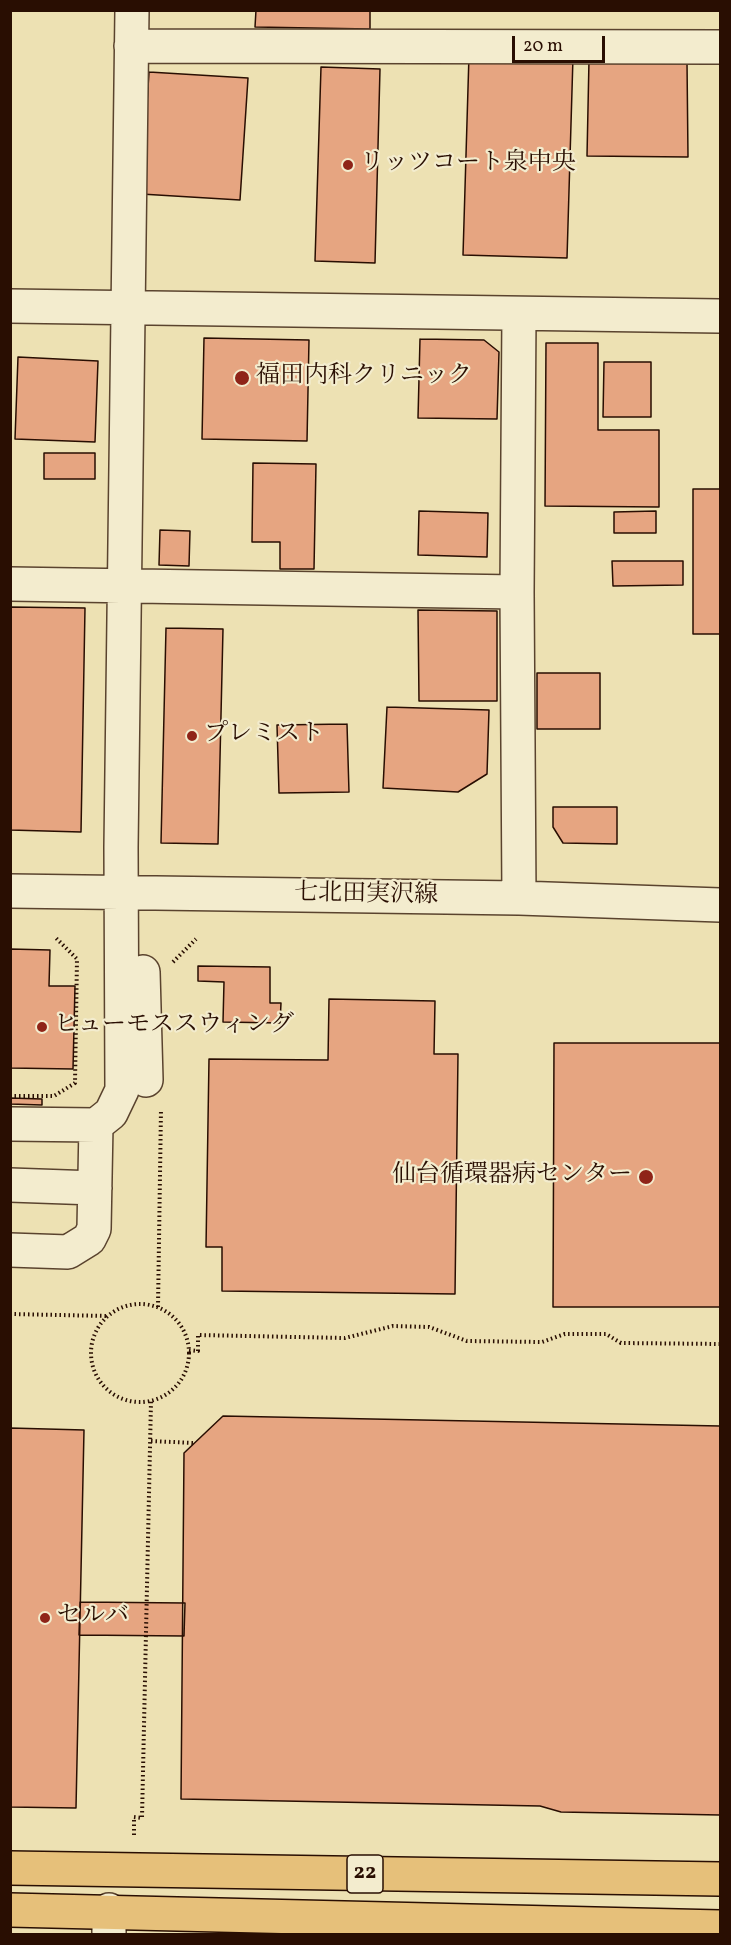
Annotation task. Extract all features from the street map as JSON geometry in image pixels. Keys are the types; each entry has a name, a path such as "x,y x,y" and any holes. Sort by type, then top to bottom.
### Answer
{"main road":[{"name":"22","path":"10,1868 720,1879"},
{"name":"22","path":"10,1910 109,1922 720,1927"}],"street":[{"path":"10,1124 96,1125 111,1113 122,1090 121,893 132,10"},
{"path":"131,46 720,47"},
{"path":"10,306 720,316"},
{"path":"519,314 517,592 519,898"},
{"path":"10,584 517,592"},
{"name":"七北田実沢線","path":"10,891 519,898 720,906"},
{"path":"121,938 143,973 154,1092"},
{"path":"10,1250 68,1252 89,1239 94,1229 96,1125"},
{"path":"10,1185 94,1188"}],"path":[{"path":"10,1096 54,1096 75,1083 77,959 55,937"},
{"path":"171,965 196,939"},
{"path":"154,1092 158,1307"},
{"path":"144,1304 170,1313 179,1323 186,1336 189,1350 185,1371 179,1383 170,1392 151,1401 130,1401 115,1396 103,1386 94,1372 91,1343 96,1331 108,1316 129,1305 144,1304"},
{"path":"10,1314 108,1316"},
{"path":"189,1350 198,1351 198,1335 345,1338 393,1326 429,1327 467,1341 542,1342 565,1334 606,1334 621,1343 720,1344"},
{"path":"134,1835 134,1817 142,1818 151,1401"},
{"path":"151,1441 194,1443"}],"building":[{"path":"256,10 370,10 370,29 255,27"},
{"path":"469,55 573,57 567,258 463,255"},
{"path":"589,60 687,62 688,157 587,156"},
{"name":"リッツコート泉中央","path":"321,67 380,69 375,263 315,261"},
{"path":"149,72 248,78 240,200 141,194"},
{"path":"204,338 309,340 307,441 202,439"},
{"path":"420,339 484,340 499,352 497,419 418,418"},
{"path":"546,343 598,343 598,430 659,430 659,507 545,506"},
{"path":"18,357 98,361 95,442 15,439"},
{"path":"604,362 651,362 651,417 603,417"},
{"path":"44,453 95,453 95,479 44,479"},
{"path":"253,463 316,464 314,569 280,569 280,542 252,542"},
{"path":"693,489 720,489 720,634 693,634"},
{"path":"419,511 488,513 487,557 418,555"},
{"path":"656,511 656,533 614,533 614,512"},
{"path":"160,530 190,531 189,566 159,565"},
{"path":"612,561 683,561 683,585 613,586"},
{"path":"10,607 85,608 81,832 10,830"},
{"path":"418,610 497,611 497,701 419,701"},
{"name":"プレミスト","path":"166,628 223,629 218,844 161,843"},
{"path":"537,673 600,673 600,729 537,729"},
{"path":"387,707 489,710 487,774 458,792 383,788"},
{"path":"347,724 349,792 279,793 277,725"},
{"path":"553,807 617,807 617,844 563,843 553,827"},
{"name":"ヒューモススウィング","path":"10,949 50,950 49,986 75,986 73,1069 10,1068"},
{"path":"198,966 270,967 270,1003 281,1003 280,1023 223,1022 224,982 198,981"},
{"path":"329,999 435,1001 434,1054 458,1054 455,1294 222,1291 222,1247 206,1247 209,1059 328,1060"},
{"path":"554,1043 720,1043 720,1307 553,1307"},
{"path":"10,1098 42,1099 42,1105 10,1104"},
{"path":"223,1416 720,1426 720,1815 561,1812 540,1806 181,1799 184,1453"},
{"name":"セルバ","path":"10,1428 84,1430 76,1808 10,1807"},
{"path":"80,1602 185,1603 184,1636 79,1635"}],"place":[{"name":"リッツコート泉中央","path":"348,165"},
{"name":"福田内科クリニック","path":"242,378"},
{"name":"プレミスト","path":"192,736"},
{"name":"ヒューモススウィング","path":"42,1027"},
{"name":"仙台循環器病センター","path":"646,1177"},
{"name":"セルバ","path":"45,1618"}]}
